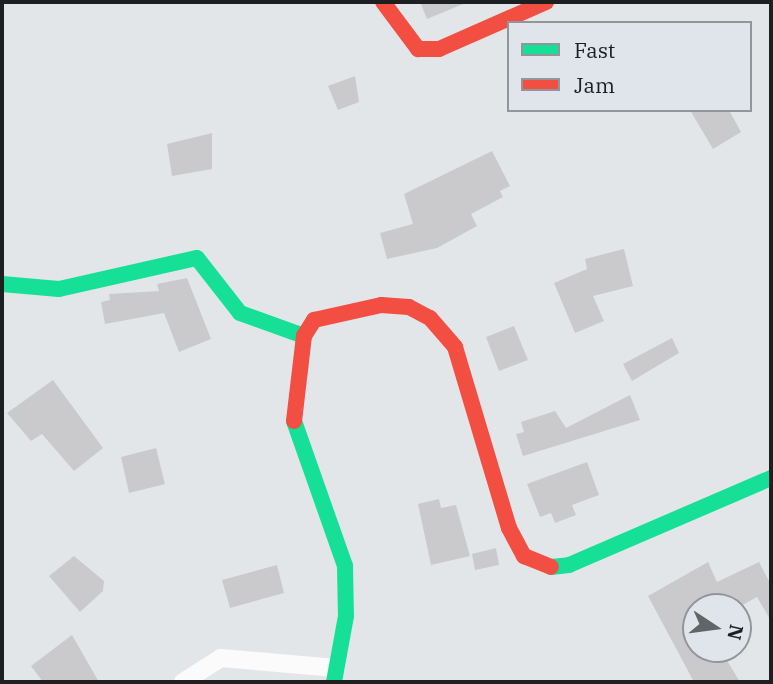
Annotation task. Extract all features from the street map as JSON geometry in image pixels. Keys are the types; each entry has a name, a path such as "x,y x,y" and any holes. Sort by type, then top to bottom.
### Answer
{"street":[{"path":"383,2 418,49 439,49 546,2"},
{"path":"2,284 59,289 197,258 240,313 304,336"},
{"path":"183,682 221,658 335,675 345,566 292,415 304,336 314,320 341,310 409,307 430,318 455,347 509,528 524,556 548,567 569,565 771,478"}],"building":[{"path":"420,2 468,2 427,19"},
{"path":"355,76 359,102 338,110 328,86"},
{"path":"691,112 730,112 741,132 713,149"},
{"path":"212,133 212,169 172,176 167,144"},
{"path":"492,151 510,186 500,191 503,197 471,214 477,226 437,248 387,259 380,233 413,224 404,194"},
{"path":"624,249 633,286 593,296 604,321 575,333 554,283 587,269 585,259"},
{"path":"187,278 211,339 179,352 164,313 105,324 101,302 110,300 109,294 159,291 157,284"},
{"path":"514,326 528,360 499,371 486,337"},
{"path":"672,338 679,353 632,381 623,364"},
{"path":"53,380 103,448 74,471 42,434 31,441 7,413"},
{"path":"630,395 640,420 523,456 516,434 524,432 521,422 555,411 566,428"},
{"path":"156,448 165,484 129,493 121,457"},
{"path":"587,462 599,495 572,505 576,515 555,523 551,513 540,517 527,484"},
{"path":"439,499 441,508 456,505 470,556 431,565 418,504"},
{"path":"496,548 499,565 475,570 472,554"},
{"path":"74,556 104,581 103,591 80,612 49,576"},
{"path":"708,562 717,582 759,562 771,585 771,621 757,597 752,600 752,593 682,593 682,660 648,596"},
{"path":"277,565 284,593 230,608 222,580"},
{"path":"72,635 99,682 43,682 31,666"},
{"path":"684,663 728,663 740,682 694,682"}],"traffic: fast":[{"path":"2,284 59,289 197,258 240,313 304,336"},
{"path":"294,421 345,566 346,616 334,682"},
{"path":"551,567 569,565 771,478"}],"traffic: jam":[{"path":"383,2 418,49 439,49 546,2"},
{"path":"294,421 304,336 314,320 381,305 409,307 430,318 455,347 509,528 524,556 551,567"}]}
